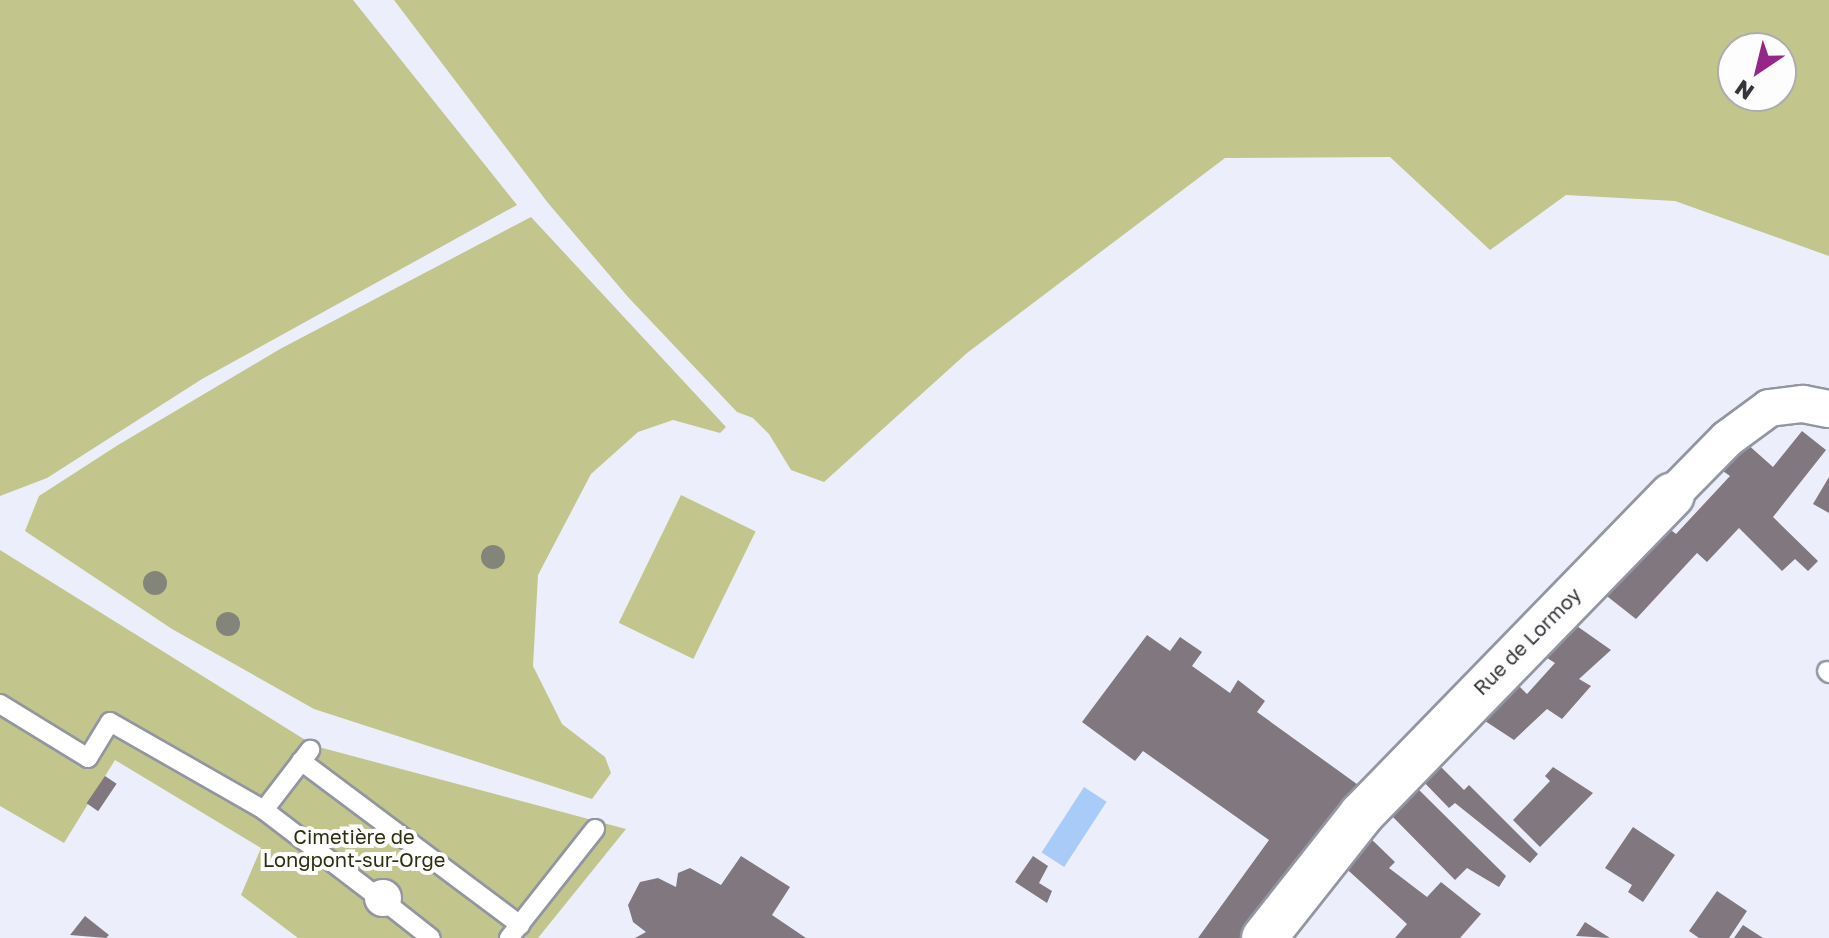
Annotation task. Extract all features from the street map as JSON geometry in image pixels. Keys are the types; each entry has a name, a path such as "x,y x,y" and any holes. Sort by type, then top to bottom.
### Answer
{"street":[{"name":"Rue de Lormoy","path":"1264,938 1327,854 1379,796 1727,439 1769,408 1803,404 1829,409"}],"lane":[{"path":"0,704 88,758 110,722 264,810 431,938"},
{"path":"264,810 306,756 514,932 595,829"}],"green space":[{"path":"0,0 353,0 517,205 202,379 47,478 0,496"},
{"path":"394,0 1829,0 1829,256 1675,201 1566,195 1490,250 1390,157 1225,158 967,353 824,482 791,470 769,434 753,418 737,412 628,297 548,203"},
{"path":"531,217 726,427 720,433 673,420 638,432 591,474 538,575 533,666 562,724 605,757 611,773 592,799 314,709 172,629 25,531 39,496 118,445 280,349"},
{"path":"681,495 756,531 693,659 619,623"},
{"name":"Cimetière de Longpont-sur-Orge","path":"0,550 315,746 626,829 538,938 298,938 241,895 261,848 115,760 64,843 0,806"}],"water":[{"path":"1084,787 1107,802 1064,867 1042,852"}],"building":[{"path":"1802,431 1826,450 1773,517 1818,561 1808,571 1795,559 1782,571 1739,528 1707,562 1697,553 1636,619 1603,593 1666,526 1676,534 1730,476 1720,469 1746,443 1773,467"},
{"path":"1829,477 1829,513 1813,504"},
{"path":"1574,624 1611,650 1579,679 1591,686 1562,719 1547,709 1514,740 1482,719 1517,684 1527,694 1555,663 1544,656"},
{"path":"1147,635 1170,651 1180,637 1202,652 1192,666 1230,693 1238,680 1265,701 1257,712 1361,787 1244,938 1198,938 1269,840 1143,751 1135,761 1082,722"},
{"path":"1434,760 1464,790 1469,785 1538,854 1530,863 1455,803 1449,808 1417,775"},
{"path":"1553,767 1593,793 1540,847 1513,820 1550,781 1545,776"},
{"path":"105,776 117,784 98,811 87,803"},
{"path":"1414,785 1506,876 1499,887 1467,868 1455,880 1388,812"},
{"path":"1633,827 1675,855 1643,902 1628,892 1632,885 1605,868"},
{"path":"1366,834 1395,862 1389,868 1427,897 1441,882 1481,914 1460,938 1395,938 1407,924 1339,862"},
{"path":"741,856 790,887 772,915 806,938 635,938 646,932 633,922 628,905 640,882 658,878 676,887 678,873 690,868 721,885"},
{"path":"1033,856 1048,866 1039,883 1052,891 1047,903 1015,882"},
{"path":"1717,891 1747,911 1729,938 1699,938 1689,931"},
{"path":"85,916 109,935 106,938 70,935"},
{"path":"1585,922 1610,938 1576,936"},
{"path":"1743,925 1763,938 1734,938"}]}
